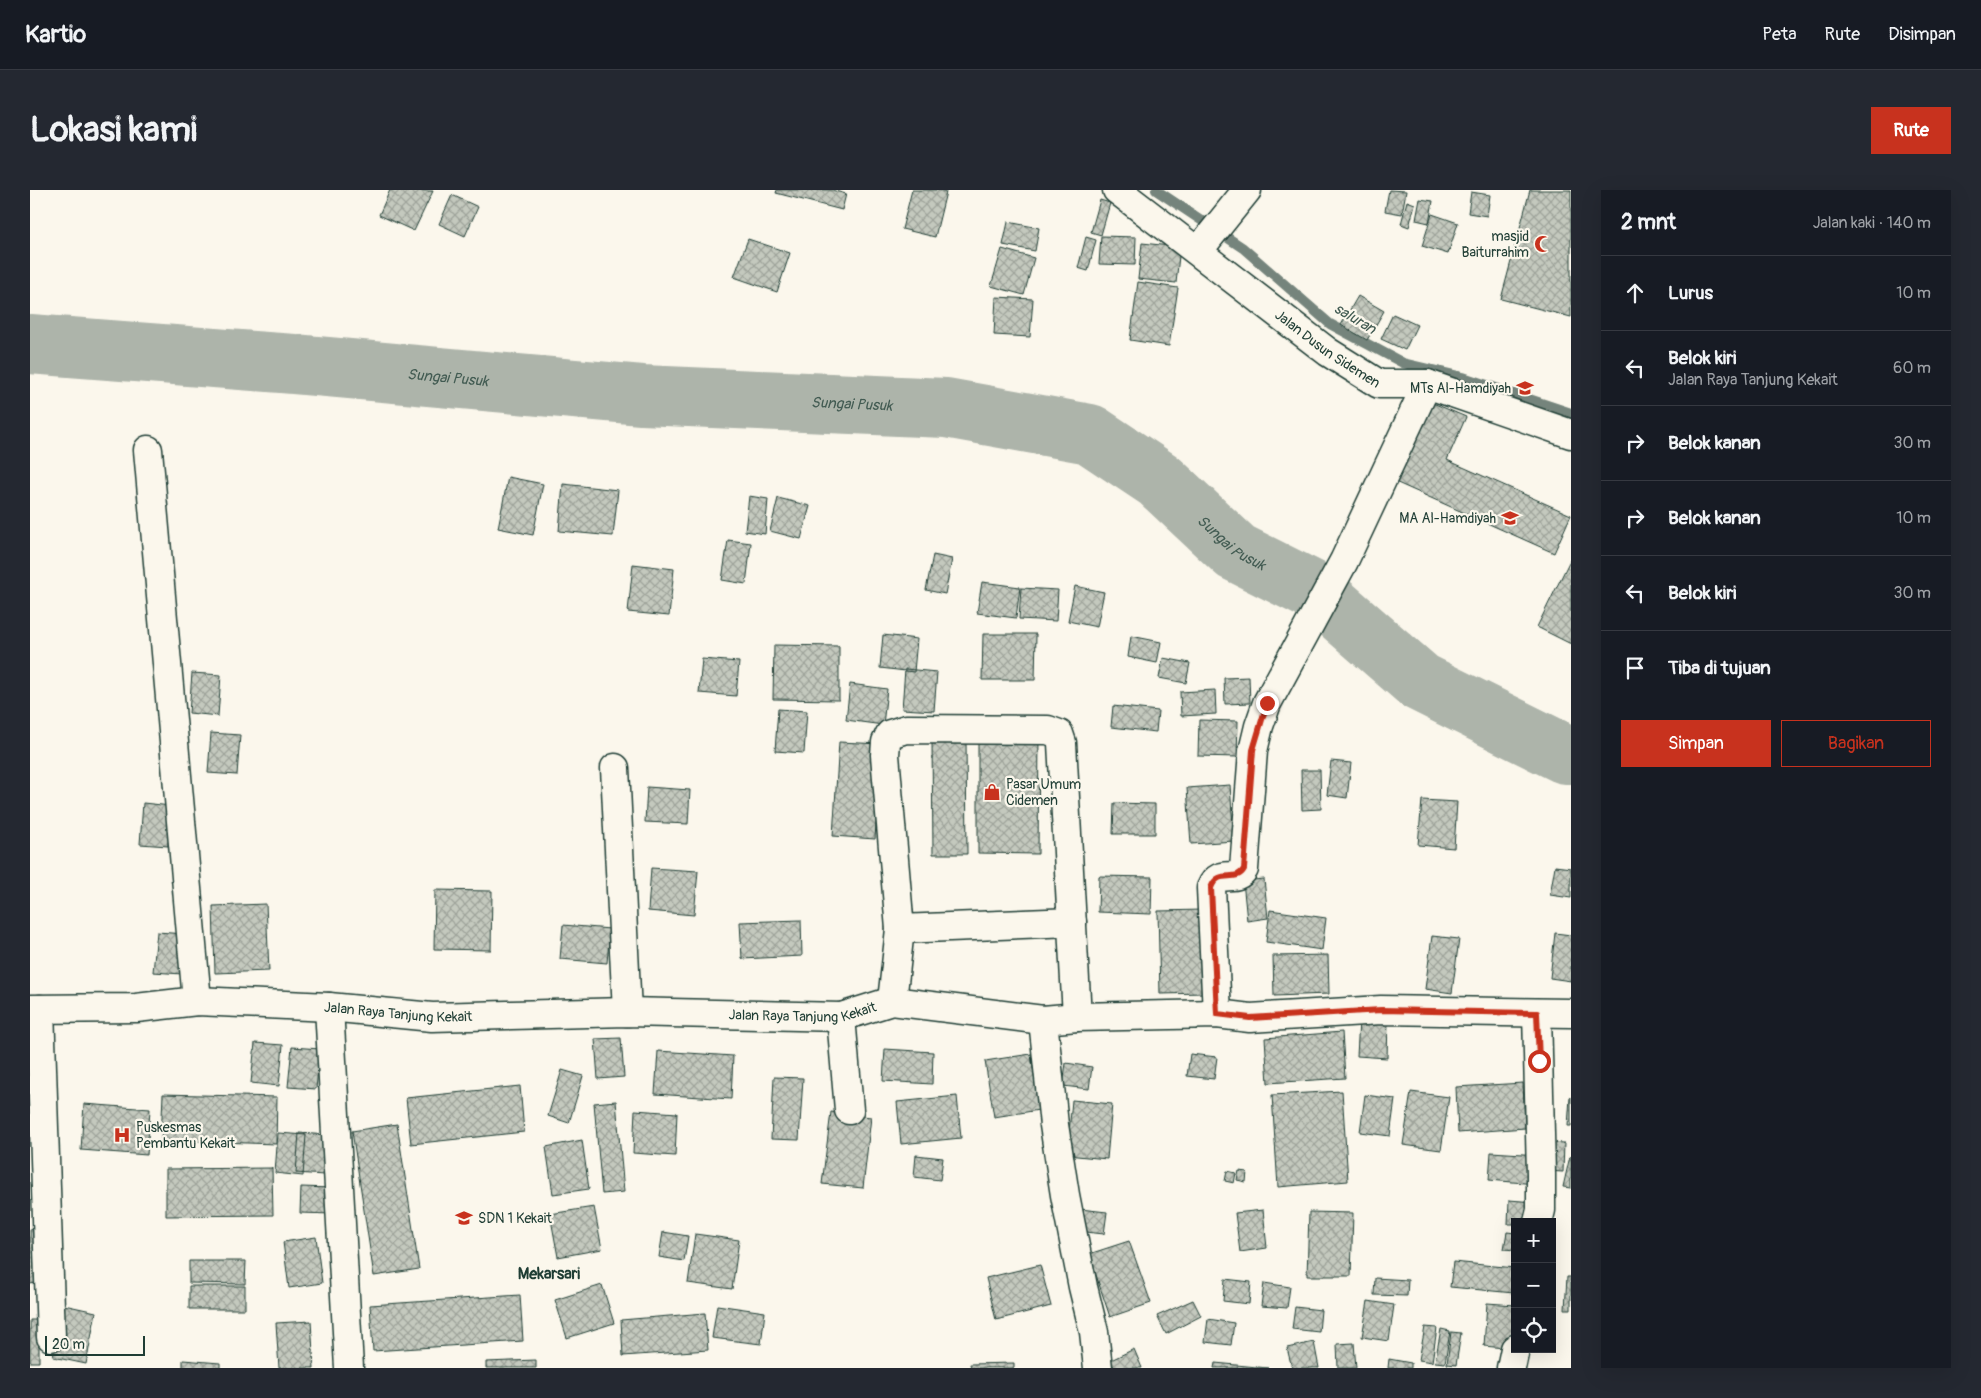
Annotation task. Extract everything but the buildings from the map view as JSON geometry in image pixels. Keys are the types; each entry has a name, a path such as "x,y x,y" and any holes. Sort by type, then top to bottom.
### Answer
{"street":[{"name":"Jalan Dusun Sidemen","path":"1117,190 1173,234 1209,237 1328,352 1379,384 1427,384 1571,434"},
{"path":"1209,237 1247,190"},
{"path":"1217,1014 1211,888 1220,877 1236,876 1244,869 1250,775 1257,734 1267,703 1344,561 1427,384"},
{"path":"148,450 197,1001"},
{"path":"892,1001 900,929 885,755 886,742 890,734 906,729 1048,730 1059,734 1062,743 1077,1017"},
{"path":"615,768 627,1012"},
{"path":"900,929 1072,922"},
{"name":"Jalan Raya Tanjung Kekait","path":"35,1009 136,1008 197,1001 329,1007 432,1017 627,1012 841,1017 892,1001 1043,1020 1077,1017 1217,1014 1250,1018 1381,1010 1571,1013"},
{"path":"329,1007 349,1368"},
{"path":"35,1009 51,1337"},
{"path":"1537,1013 1541,1174 1538,1218"},
{"path":"841,1017 849,1110"},
{"path":"1043,1020 1064,1195 1094,1332 1098,1368"},
{"path":"1511,1368 1514,1353"}],"waterway":[{"name":"saluran","path":"1156,190 1243,248 1330,324 1403,363 1463,377 1571,413"},
{"name":"Sungai Pusuk","path":"30,344 294,364 642,395 946,408 1090,434 1159,480 1236,552 1318,593 1420,682 1565,754 1571,754"}],"place":[{"name":"masjid Baiturrahim","path":"1543,244"},
{"name":"MTs Al-Hamdiyah","path":"1525,388"},
{"name":"MA Al-Hamdiyah","path":"1510,518"},
{"name":"Pasar Umum Cidemen","path":"992,792"},
{"name":"Puskesmas Pembantu Kekait","path":"122,1135"},
{"name":"SDN 1 Kekait","path":"464,1218"}],"district":[{"name":"Mekarsari","path":"549,1274"}],"route":[{"path":"1267,703 1253,750 1244,869 1243,872 1236,876 1220,877 1211,888 1217,1014 1250,1018 1381,1010 1537,1013 1539,1061"}]}
